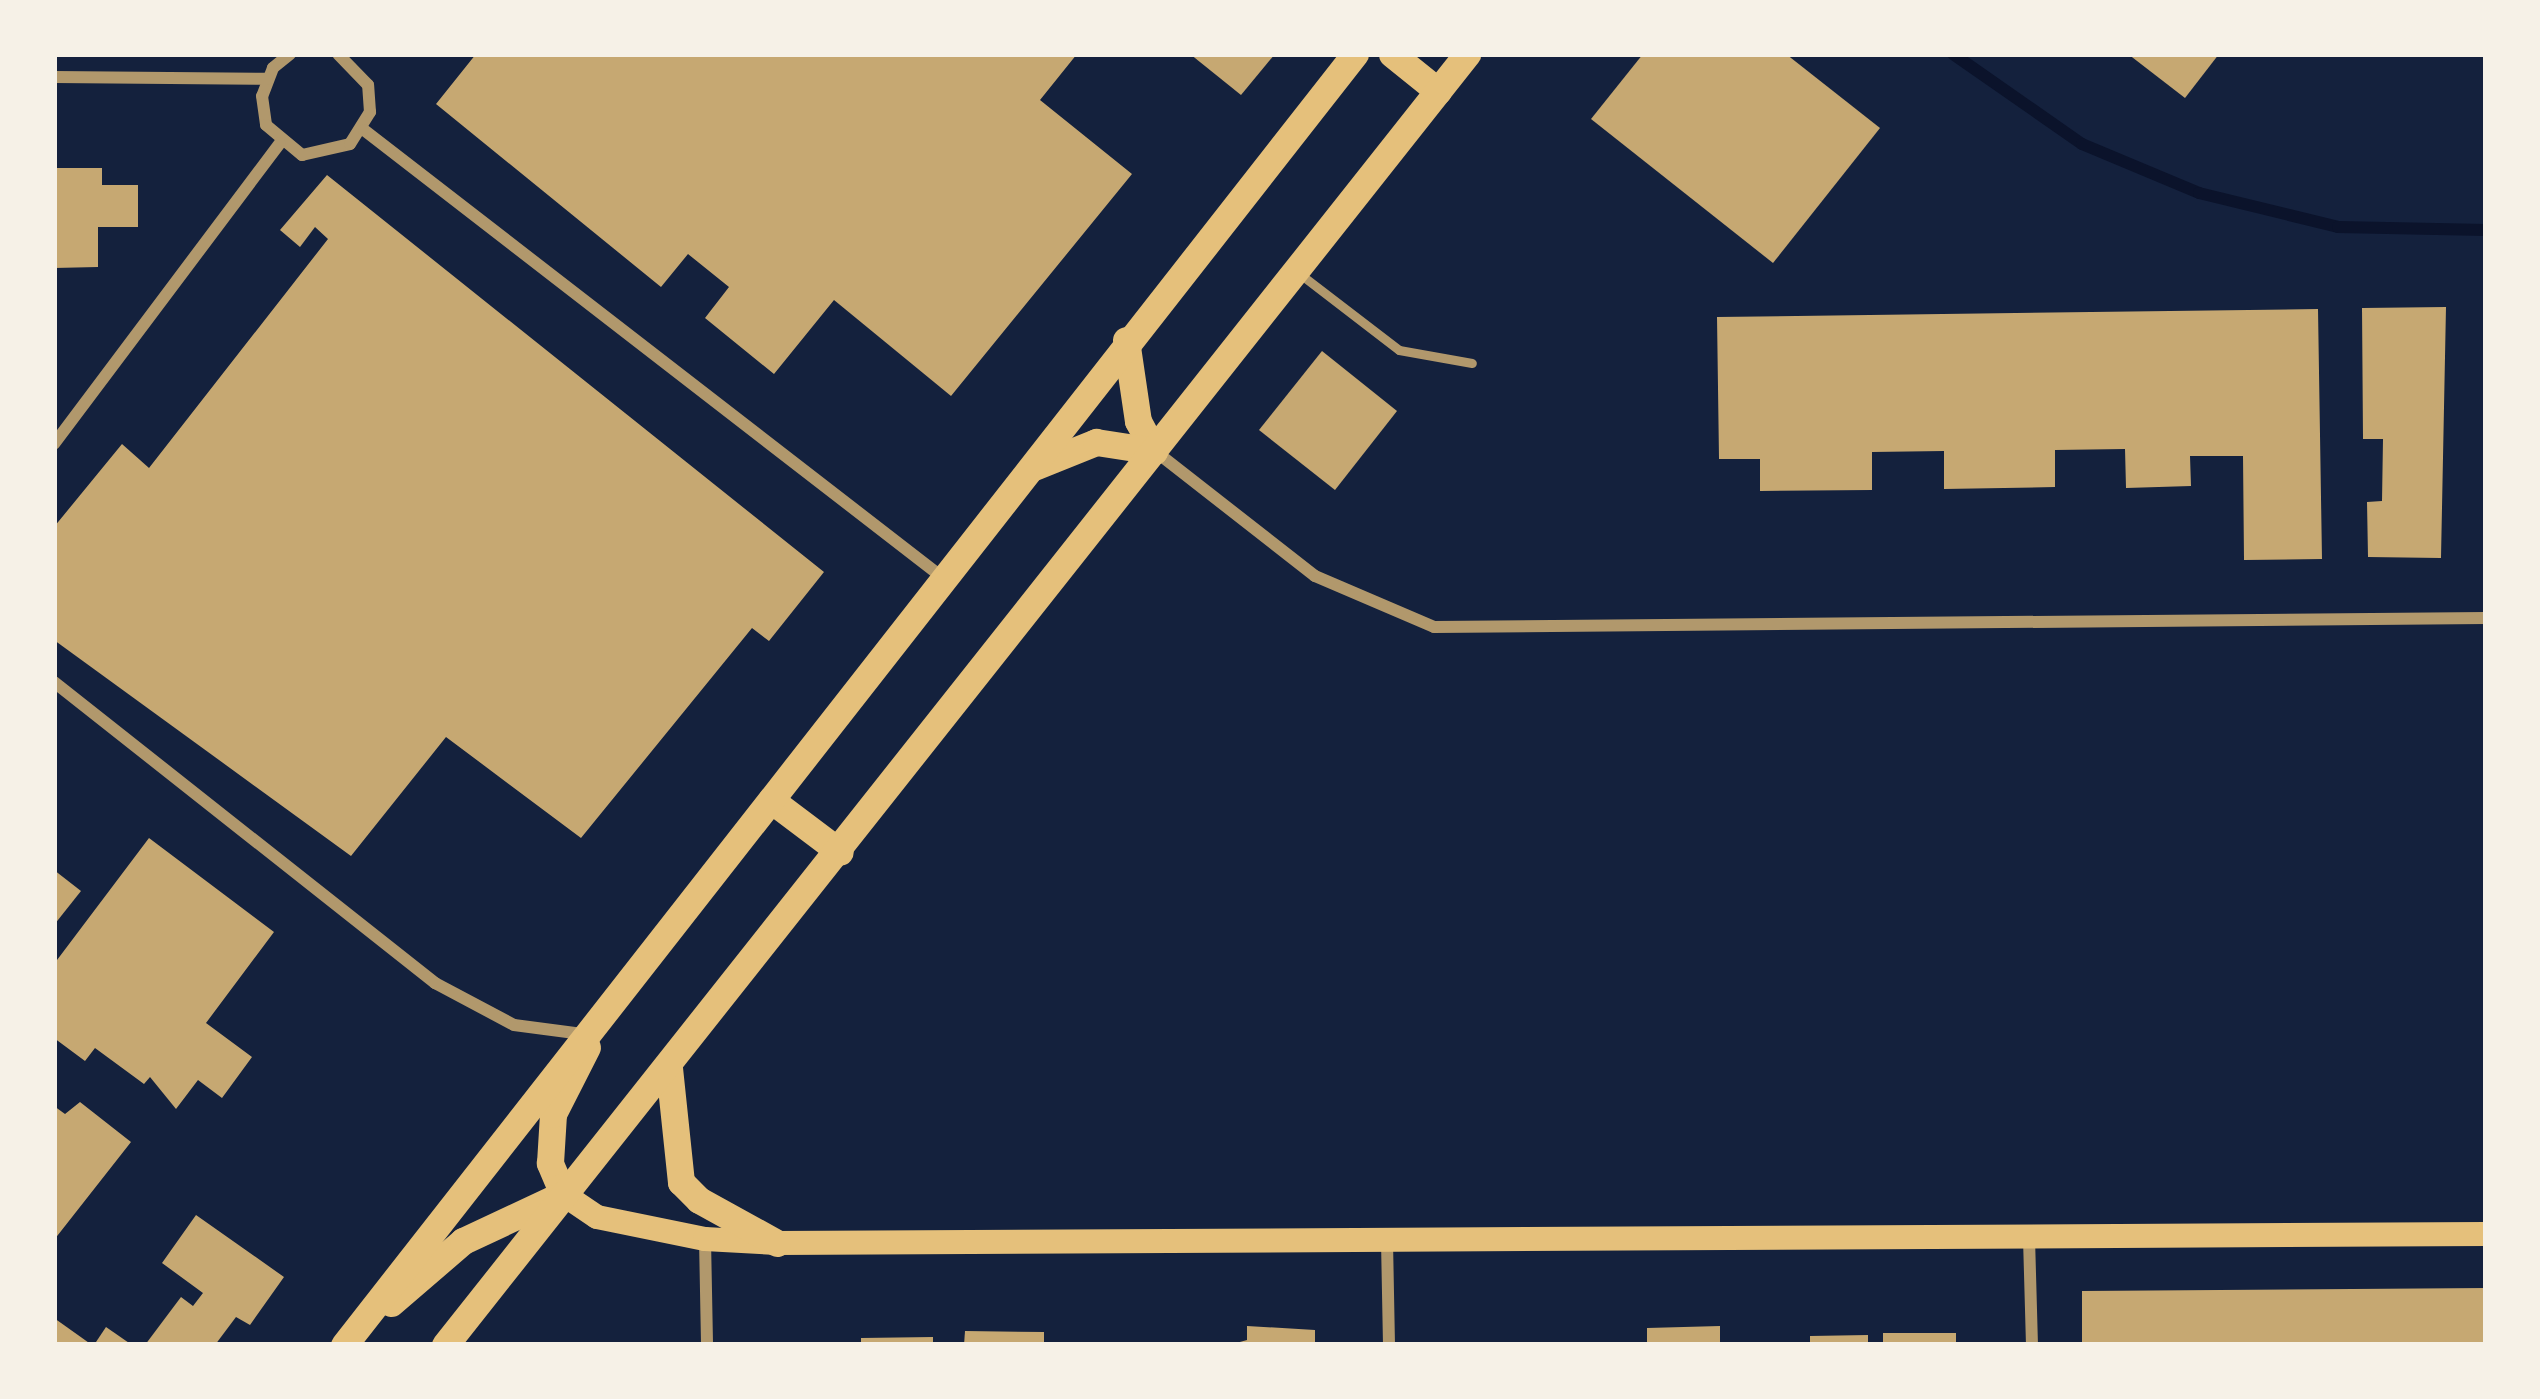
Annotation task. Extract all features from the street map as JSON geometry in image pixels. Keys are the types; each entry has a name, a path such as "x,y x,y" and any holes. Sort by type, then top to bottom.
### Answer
{"highway":[{"path":"348,1341 581,1034 606,1010 1019,475 1355,54"},
{"path":"1392,54 1438,91"},
{"path":"446,1345 1467,54"},
{"path":"1126,340 1138,421 1154,451"},
{"path":"1019,475 1096,442 1154,451"},
{"path":"771,800 840,852"},
{"path":"563,1194 550,1162 553,1114 606,1010"},
{"path":"670,1067 681,1181 699,1200 777,1243"},
{"path":"348,1341 463,1241 563,1194"}],"main road":[{"path":"563,1194 597,1216 705,1239 777,1243 2486,1234"}],"street":[{"path":"290,54 267,79 266,125 280,143 302,154 334,153 364,130 368,86 348,56"},
{"path":"54,77 267,79"},
{"path":"364,130 942,577"},
{"path":"54,444 280,143"},
{"path":"1154,451 1315,576 1434,627 2486,618"},
{"path":"54,682 435,983 514,1025 581,1034"},
{"path":"2030,1238 2032,1345"},
{"path":"705,1239 706,1345"},
{"path":"1387,1241 1388,1345"}],"lane":[{"path":"1296,271 1400,350 1472,363"}],"building":[{"path":"476,54 1077,54 1040,100 1132,174 951,396 834,300 774,374 705,318 729,287 688,254 661,287 436,104"},
{"path":"1190,54 1275,54 1241,95"},
{"path":"1643,54 1786,54 1880,128 1773,263 1591,119"},
{"path":"2128,54 2219,54 2185,98"},
{"path":"54,168 102,168 102,185 138,185 138,227 98,227 98,267 54,268"},
{"path":"327,175 824,572 769,641 752,628 581,838 446,737 351,856 54,640 54,527 122,444 149,468 328,239 315,227 300,247 280,230"},
{"path":"2446,307 2441,558 2368,557 2367,502 2382,501 2383,439 2363,439 2362,308"},
{"path":"2318,309 2322,559 2244,560 2243,456 2190,456 2191,486 2126,488 2125,449 2055,450 2055,487 1944,489 1944,451 1872,452 1872,490 1760,491 1760,459 1719,459 1717,317"},
{"path":"1322,351 1397,411 1335,490 1259,430"},
{"path":"149,838 274,932 206,1023 252,1057 222,1098 198,1080 176,1109 150,1077 144,1084 95,1048 85,1061 54,1038 54,964"},
{"path":"54,870 81,891 54,925"},
{"path":"80,1102 131,1142 54,1240 54,1106 65,1114"},
{"path":"196,1215 284,1277 250,1325 236,1317 215,1345 145,1345 181,1297 193,1306 203,1293 162,1263"},
{"path":"2486,1288 2486,1345 2082,1345 2082,1291"},
{"path":"54,1318 92,1345 54,1345"},
{"path":"1247,1326 1315,1330 1315,1345 1229,1345 1247,1340"},
{"path":"1720,1326 1720,1345 1647,1345 1647,1328"},
{"path":"106,1327 132,1345 94,1345"},
{"path":"965,1331 1044,1332 1044,1345 964,1345"},
{"path":"1883,1333 1956,1333 1956,1345 1883,1345"},
{"path":"1868,1335 1868,1345 1810,1345 1810,1336"},
{"path":"933,1337 933,1345 861,1345 861,1338"}],"waterway":[{"path":"1953,54 2082,144 2199,193 2338,227 2486,230"}]}
